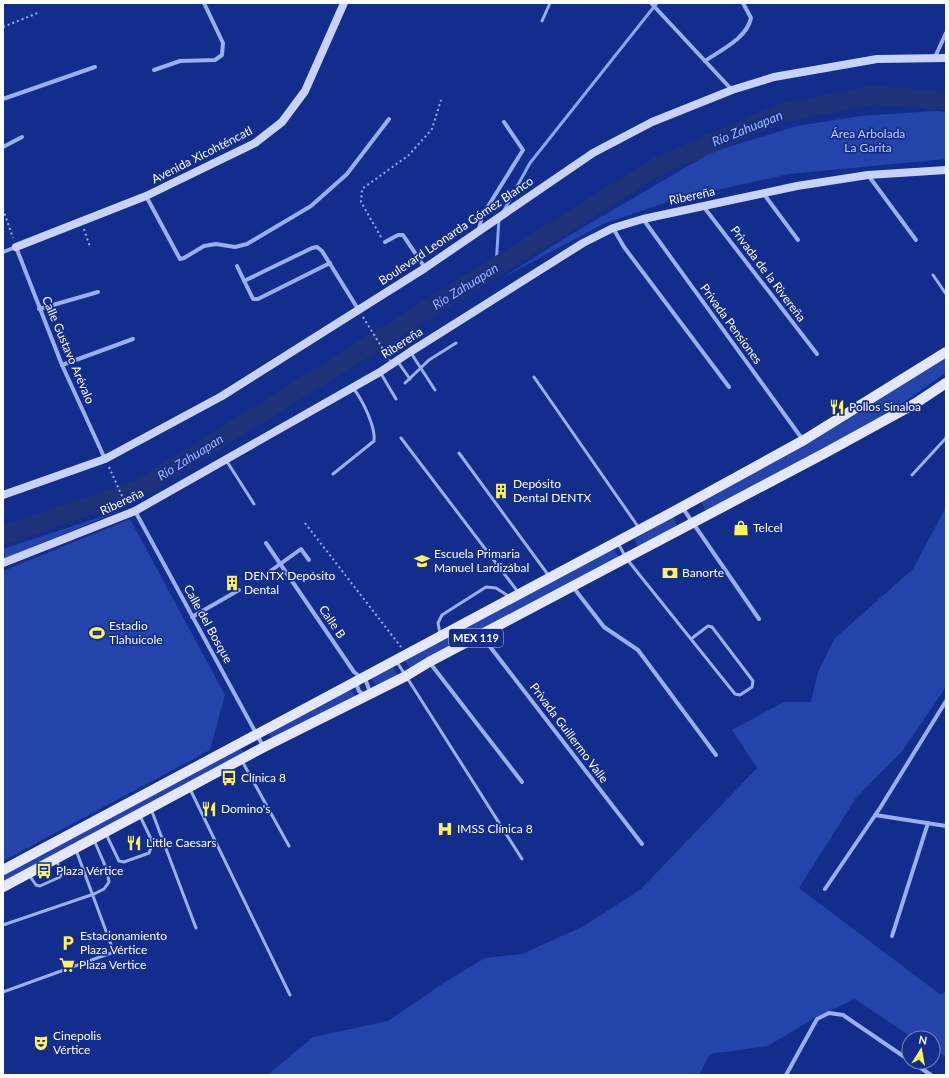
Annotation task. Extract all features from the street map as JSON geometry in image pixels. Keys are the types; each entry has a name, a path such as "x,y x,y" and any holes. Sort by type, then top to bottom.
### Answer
{"main road":[{"name":"MEX 119","path":"3,870 359,681 515,595 640,530 804,440 946,352"},
{"name":"MEX 119","path":"3,887 190,788 241,759 406,676 429,662 693,523 945,386"}],"street":[{"path":"154,70 180,62 215,60 222,55 223,43 204,3"},
{"name":"Avenida Xicohténcatl","path":"3,252 146,196 255,143 282,122 305,91 344,3"},
{"path":"651,3 732,90"},
{"path":"705,61 741,36 750,27 751,18 743,3"},
{"path":"935,57 946,32"},
{"name":"Boulevard Leonarda Gómez Blanco","path":"3,495 106,461 222,396 425,268 593,153 652,122 732,90 774,77 877,59 946,58"},
{"path":"3,99 95,67"},
{"path":"146,196 180,259 204,246 216,244 235,247 247,244 311,206 347,174 389,120"},
{"path":"479,232 482,216 523,150 504,122"},
{"path":"3,147 22,137"},
{"name":"Ribereña","path":"3,563 135,511 353,388 583,244 613,228 643,219 797,186 868,175 946,170"},
{"path":"868,175 916,240"},
{"path":"762,193 798,240"},
{"name":"Privada de la Rivereña","path":"703,206 817,354"},
{"name":"Privada Pensiones","path":"643,219 804,440"},
{"path":"613,228 624,247 729,387"},
{"path":"384,242 398,235 403,235 425,268"},
{"name":"Calle Gustavo Arévalo","path":"16,247 39,310 62,365 106,461"},
{"path":"244,282 312,248 317,247 330,263 358,309"},
{"path":"237,266 250,296 253,299 258,299 330,263"},
{"path":"39,310 98,292"},
{"path":"62,365 133,339"},
{"path":"682,507 759,619"},
{"name":"Calle del Bosque","path":"135,511 264,747"},
{"name":"Calle B","path":"266,543 354,672 359,681 359,691 368,695 369,685 359,681 354,672"},
{"path":"258,580 281,565 301,549 309,560"},
{"path":"573,587 604,626 638,650 716,755"},
{"path":"192,616 239,590"},
{"name":"Privada Guillermo Valle","path":"481,635 642,844"},
{"path":"429,662 522,782"},
{"path":"825,889 875,815 946,701"},
{"path":"875,815 946,826"},
{"path":"892,936 928,823"},
{"path":"786,1075 817,1019 829,1013 843,1015 901,1055"}],"lane":[{"path":"542,21 550,3"},
{"path":"933,275 946,294"},
{"path":"405,383 422,369 429,360 456,343"},
{"path":"410,352 435,390"},
{"path":"394,361 410,379"},
{"path":"380,372 396,399"},
{"path":"534,377 640,530"},
{"path":"333,474 374,441 375,434 360,399 353,388"},
{"path":"401,438 515,595"},
{"path":"912,474 946,438"},
{"path":"458,453 550,577"},
{"path":"226,460 254,504"},
{"path":"617,542 626,558 735,694 740,695 752,686 753,681 712,627 708,626 691,639"},
{"path":"440,636 438,622 442,614 486,587 496,588 515,595"},
{"path":"396,660 522,859"},
{"path":"241,759 289,846"},
{"path":"190,788 290,995"},
{"path":"150,808 196,928"},
{"path":"105,833 119,861 124,862 149,853 153,842 139,814"},
{"path":"3,925 94,894 104,889 109,882 107,870 94,839"},
{"path":"3,992 111,954 113,950 112,946 76,848"},
{"path":"28,873 36,885 40,886 60,877 61,874 56,859"}],"path":[{"path":"3,27 40,12"},
{"path":"384,242 361,202 362,189 409,155 432,129 441,100"},
{"path":"3,209 16,247"},
{"path":"82,221 90,247"},
{"path":"363,317 394,361"},
{"path":"106,461 125,503"},
{"path":"304,523 407,654"}],"green space":[{"name":"Área Arbolada La Garita","path":"934,111 946,112 946,159 789,174 676,199 603,224 502,278 570,235 712,152 797,126 861,116"},
{"path":"946,356 946,372 889,412 799,464 706,512 701,501"},
{"path":"946,507 946,687 903,750 856,798 799,888 941,995 946,991 946,1056 941,1054 941,1030 901,1030 855,999 816,1017 768,1046 710,1054 699,1075 264,1075 270,1073 313,1037 388,1021 445,982 485,958 522,954 584,926 641,889 757,768 732,730 784,702 811,702 818,672 834,639 913,569"},
{"path":"122,510 3,559 3,549"},
{"path":"673,516 677,526 638,548 635,539"},
{"name":"Estadio Tlahuicole","path":"130,519 225,695 210,750 3,861 3,571"},
{"path":"613,548 621,560 411,669 404,660"},
{"path":"392,665 398,676 377,687 370,677"},
{"path":"350,688 356,697 273,740 268,733"},
{"path":"240,747 244,754 3,883 3,872"}],"waterway":[{"path":"503,212 530,163 657,3"},
{"name":"Río Zahuapan","path":"3,535 139,489 658,166 781,113 874,95 946,101"},
{"path":"496,267 499,218"}],"place":[{"name":"Pollos Sinaloa","path":"837,407"},
{"name":"Depósito Dental DENTX","path":"501,491"},
{"name":"Telcel","path":"741,528"},
{"name":"Escuela Primaria Manuel Lardizábal","path":"422,561"},
{"name":"Banorte","path":"670,573"},
{"name":"DENTX Depósito Dental","path":"232,583"},
{"name":"Estadio Tlahuicole","path":"97,633"},
{"name":"Clínica 8","path":"229,778"},
{"name":"Domino's","path":"209,809"},
{"name":"IMSS Clínica 8","path":"445,829"},
{"name":"Little Caesars","path":"134,843"},
{"name":"Plaza Vértice","path":"44,871"},
{"name":"Estacionamiento Plaza Vértice","path":"68,943"},
{"name":"Plaza Vertice","path":"67,965"},
{"name":"Cinepolis Vértice","path":"41,1043"}]}
